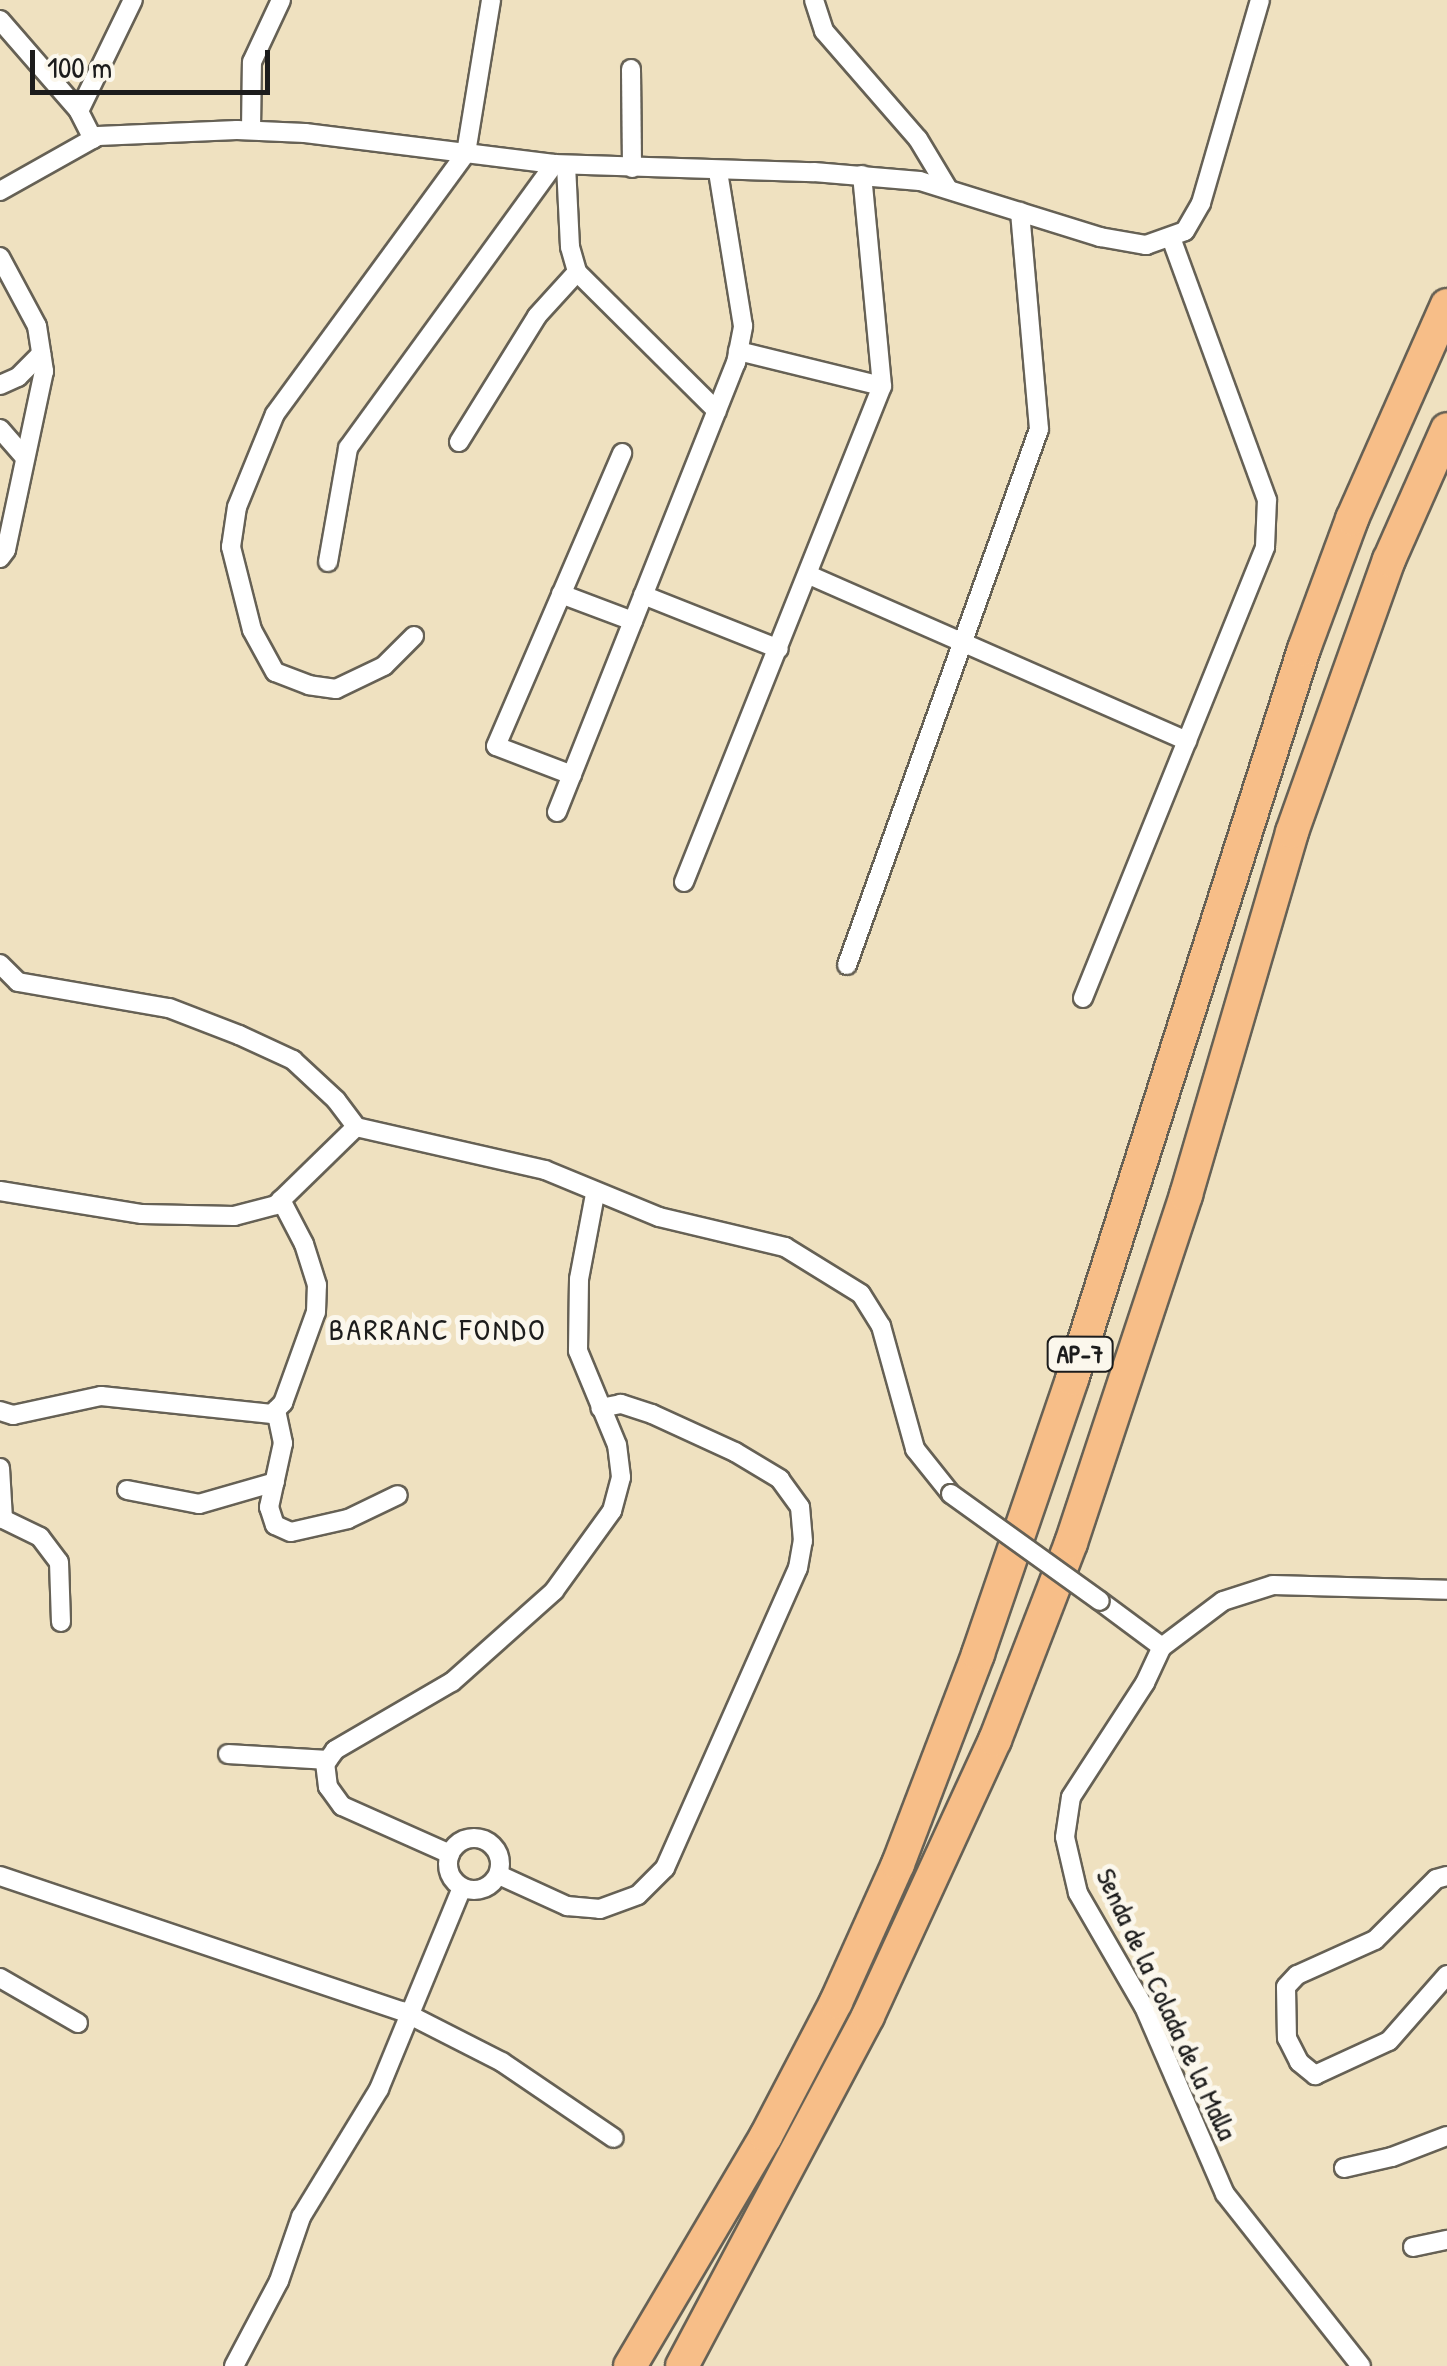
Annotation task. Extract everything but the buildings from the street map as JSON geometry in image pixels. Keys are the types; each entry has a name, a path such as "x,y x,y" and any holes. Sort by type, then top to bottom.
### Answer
{"highway":[{"name":"AP-7","path":"630,2366 766,2136 836,2002 898,1864 978,1654 1072,1379 1304,649 1359,502 1447,305"},
{"name":"AP-7","path":"682,2366 868,2016 995,1740 1071,1543 1186,1196 1292,832 1389,560 1447,428"}],"street":[{"path":"79,111 133,0"},
{"path":"252,130 252,62 281,0"},
{"path":"414,636 384,666 336,689 309,685 275,672 252,630 231,547 237,506 275,414 466,153 491,0"},
{"path":"814,0 824,32 918,139 948,190"},
{"path":"0,192 93,139 252,130 560,165 920,180 1146,246 1185,231 1201,203 1260,0"},
{"path":"0,20 79,111 93,139"},
{"path":"630,69 632,168"},
{"path":"560,165 577,272 717,411"},
{"path":"328,562 348,448 560,165"},
{"path":"557,812 738,351 743,326 718,171"},
{"path":"684,882 882,386 862,175"},
{"path":"847,965 1039,429 1020,212"},
{"path":"1083,998 1265,547 1267,500 1170,237"},
{"path":"0,257 37,326 44,371 6,550 0,558"},
{"path":"459,442 537,316 577,272"},
{"path":"738,351 882,386"},
{"path":"0,385 18,376 41,354"},
{"path":"0,430 24,458"},
{"path":"572,775 496,746 622,453"},
{"path":"809,575 1187,740"},
{"path":"562,594 633,621"},
{"path":"643,595 779,649"},
{"path":"0,964 18,982 169,1008 239,1035 293,1060 336,1100 356,1127 545,1170 595,1194 659,1217 785,1247 861,1294 882,1326 915,1449 951,1494 1162,1647"},
{"path":"0,1191 142,1214 234,1216 281,1200 356,1127"},
{"path":"450,1854 342,1806 328,1788 328,1760 335,1750 452,1682 554,1591 612,1511 621,1477 616,1445 578,1351 579,1279 595,1194"},
{"path":"6,1413 101,1396 253,1415 276,1410 283,1403 316,1312 317,1286 304,1244 281,1200"},
{"path":"499,1875 566,1906 600,1910 638,1895 665,1868 798,1568 804,1541 800,1508 780,1480 734,1452 652,1414 621,1404 600,1408"},
{"path":"276,1410 283,1442 269,1508 276,1525 290,1532 348,1520 398,1495"},
{"path":"0,1468 3,1520 40,1537 59,1562 61,1622"},
{"path":"126,1490 199,1504 275,1482"},
{"name":"Senda de la Colada de la Malla","path":"1360,2366 1224,2194 1144,2008 1078,1893 1065,1837 1070,1797 1145,1683 1162,1647 1222,1601 1273,1586 1447,1590"},
{"path":"228,1754 328,1760"},
{"path":"482,1838 500,1856 499,1875 487,1887 462,1888 450,1875 450,1854 464,1840 482,1838"},
{"path":"0,1876 410,2014 502,2062 614,2138"},
{"path":"1447,1876 1436,1879 1376,1940 1297,1975 1286,1986 1287,2038 1298,2062 1315,2075 1389,2041 1447,1976"},
{"path":"234,2366 280,2281 301,2217 380,2088 462,1888"},
{"path":"0,1978 78,2024"},
{"path":"1344,2168 1392,2157 1447,2136"},
{"path":"1414,2247 1447,2240"}],"district":[{"name":"BARRANC FONDO","path":"438,1329"}]}
